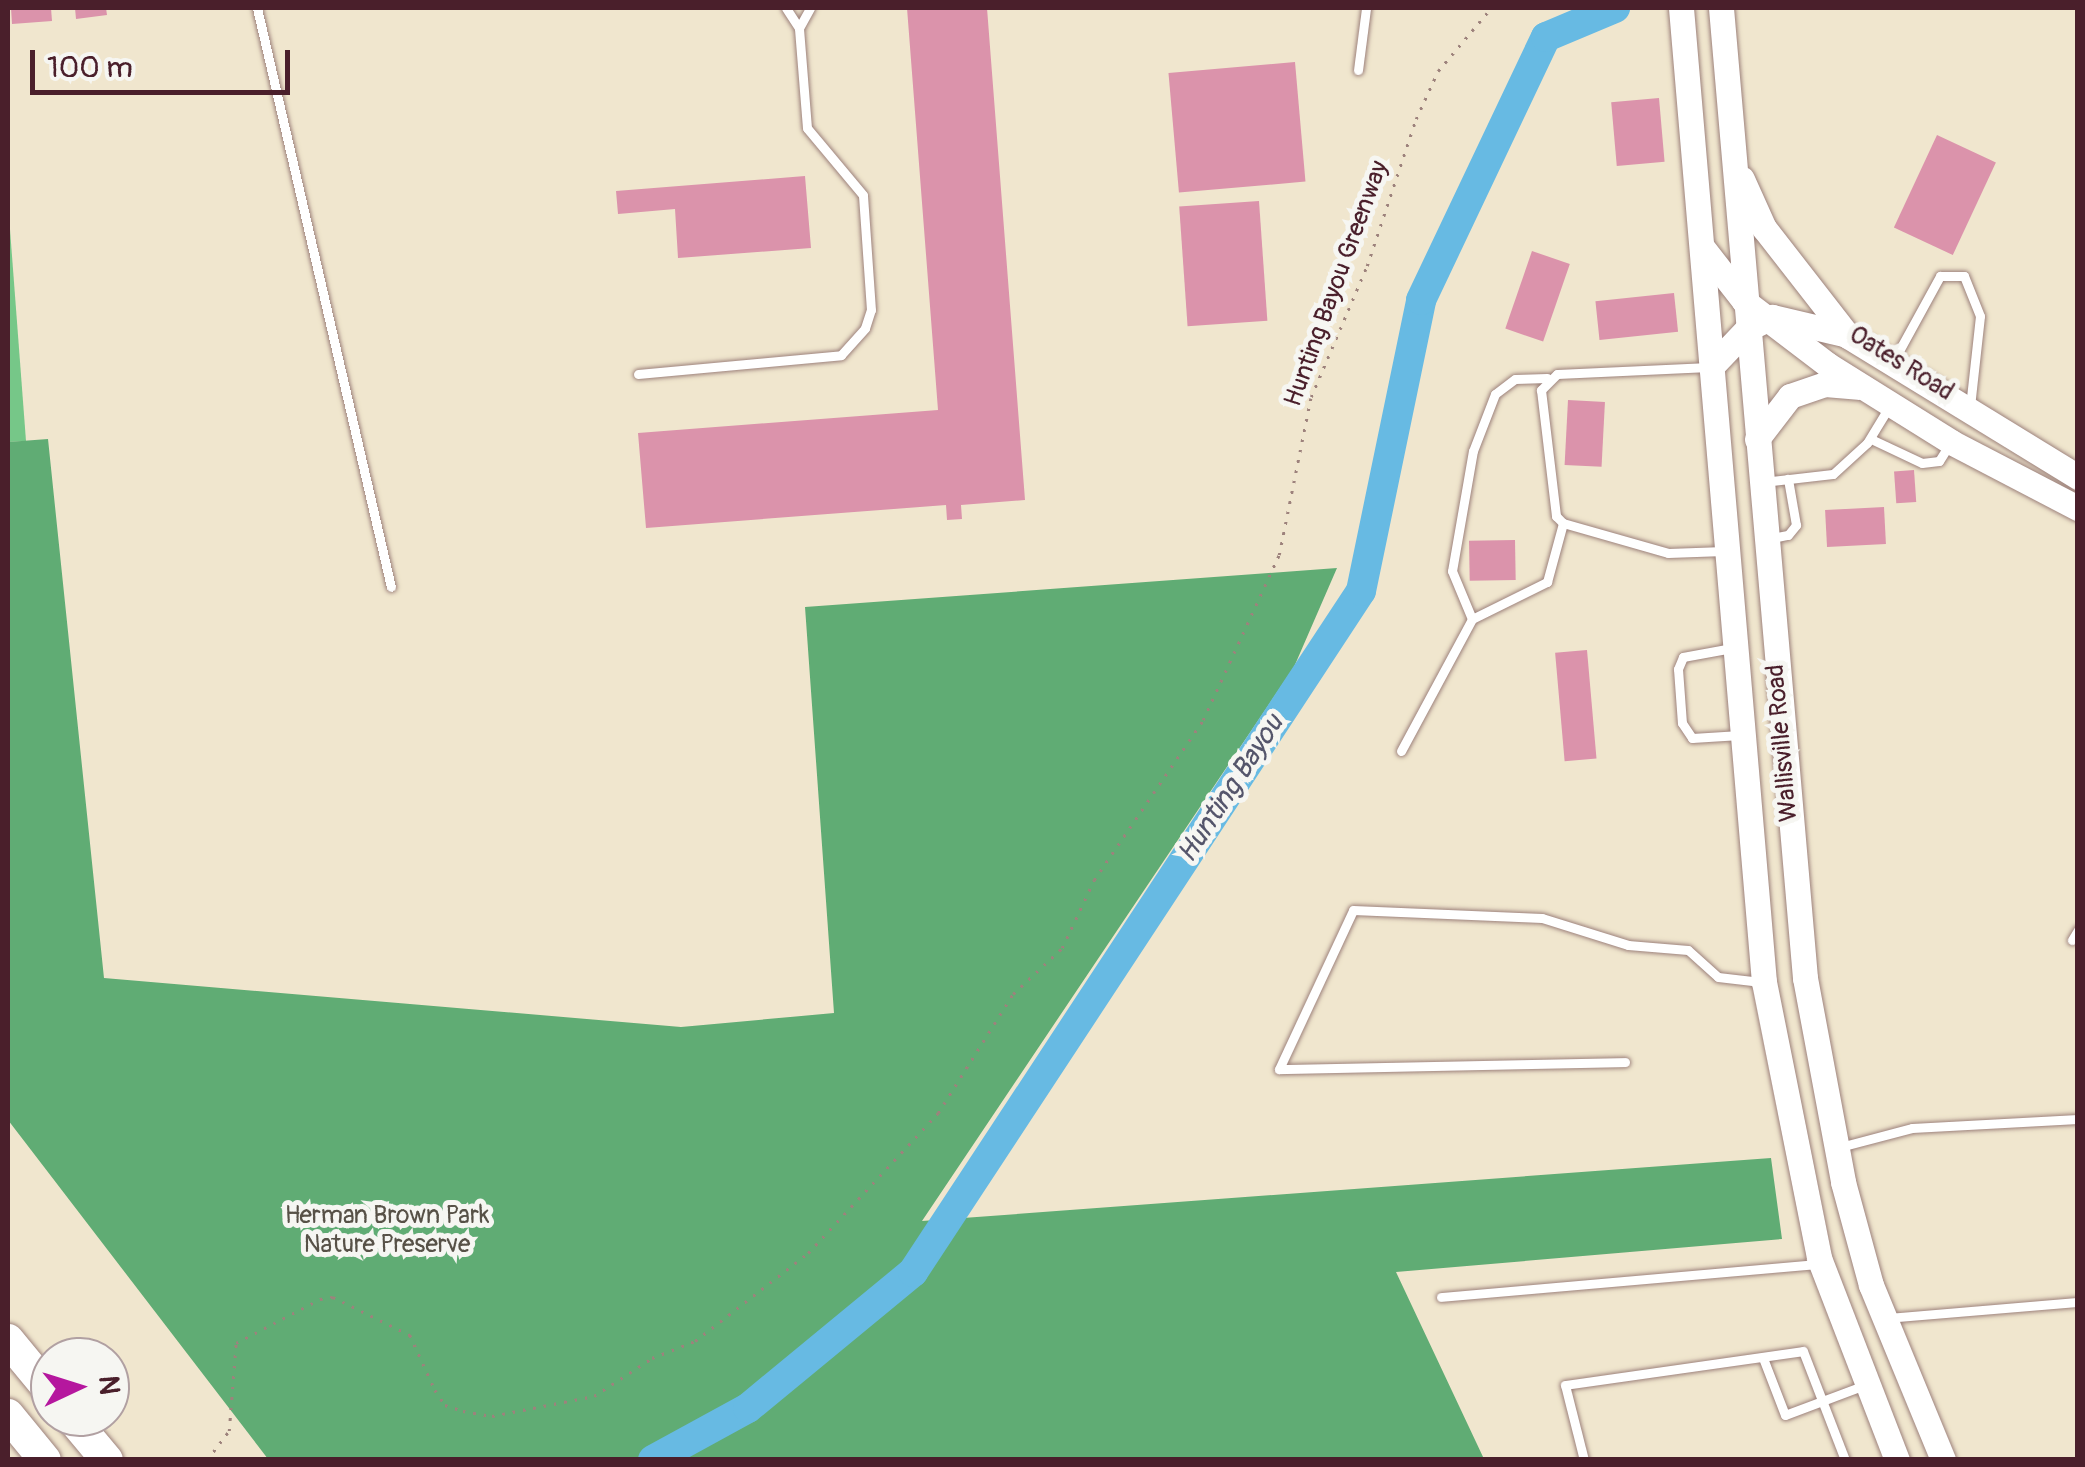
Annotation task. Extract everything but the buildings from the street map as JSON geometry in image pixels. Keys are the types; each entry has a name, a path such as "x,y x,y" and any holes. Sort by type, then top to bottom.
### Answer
{"highway":[{"path":"8,1340 30,1367"},
{"path":"8,1415 45,1460"},
{"path":"87,1437 106,1460"}],"main road":[{"name":"Wallisville Road","path":"1681,8 1764,982 1821,1264 1897,1460"},
{"path":"1721,8 1744,301"},
{"name":"Oates Road","path":"1734,161 1764,228 1848,336 2078,477"},
{"name":"Oates Road","path":"1702,246 1757,324 1950,442 2078,508"},
{"path":"1711,368 1757,324 1815,322 1848,336"},
{"name":"Wallisville Road","path":"1757,324 1757,438 1805,978 1837,1148 1883,1315 1943,1460"},
{"path":"1757,438 1773,411 1804,388 1864,388"},
{"path":"1950,442 1970,408"},
{"path":"1734,639 1772,625"},
{"path":"1764,982 1805,978"},
{"path":"1799,1158 1837,1148"},
{"path":"1846,1328 1883,1315"}],"lane":[{"path":"257,8 391,587"},
{"path":"638,374 842,355 865,328 871,310 863,194 807,128 799,28 786,8"},
{"path":"799,28 810,8"},
{"path":"1358,70 1366,8"},
{"path":"1892,362 1940,276 1964,276 1980,316 1970,408"},
{"path":"1472,619 1452,571 1474,452 1494,394 1515,379 1674,364 1711,368"},
{"path":"1546,378 1541,390 1556,516 1562,523 1668,553 1726,551"},
{"path":"1761,482 1834,474 1870,438 1890,404"},
{"path":"1870,438 1922,464 1939,461 1950,442"},
{"path":"1766,539 1788,535 1796,525 1788,479"},
{"path":"1401,751 1472,619 1547,582 1562,523"},
{"path":"1734,639 1683,656 1682,723 1692,738 1742,734"},
{"path":"1625,1062 1279,1069 1353,910 1542,918 1628,945 1688,950 1718,977 1764,982"},
{"path":"2072,940 2078,930"},
{"path":"1837,1148 1912,1128 2078,1119"},
{"path":"1442,1297 1821,1264"},
{"path":"1883,1315 2078,1302"},
{"path":"1584,1460 1565,1385 1803,1351 1826,1401 1845,1460"},
{"path":"1763,1358 1785,1415 1868,1384"}],"path":[{"name":"Hunting Bayou Greenway","path":"208,1460 229,1431 236,1344 320,1299 333,1297 410,1335 445,1404 462,1411 528,1412 594,1396 652,1358 695,1341 808,1252 938,1113 1013,994 1062,948 1094,880 1203,720 1278,554 1297,492 1311,398 1367,266 1416,119 1438,71 1490,8"}],"green space":[{"path":"8,203 26,441 8,442"},
{"name":"Herman Brown Park Nature Preserve","path":"48,439 104,978 681,1027 834,1013 805,607 1337,568 1294,667 922,1221 1771,1158 1782,1239 1396,1272 1484,1459 268,1459 8,1120 8,442"}],"waterway":[{"name":"Hunting Bayou","path":"653,1460 748,1408 913,1272 1361,591 1421,300 1546,37 1615,8"}]}
